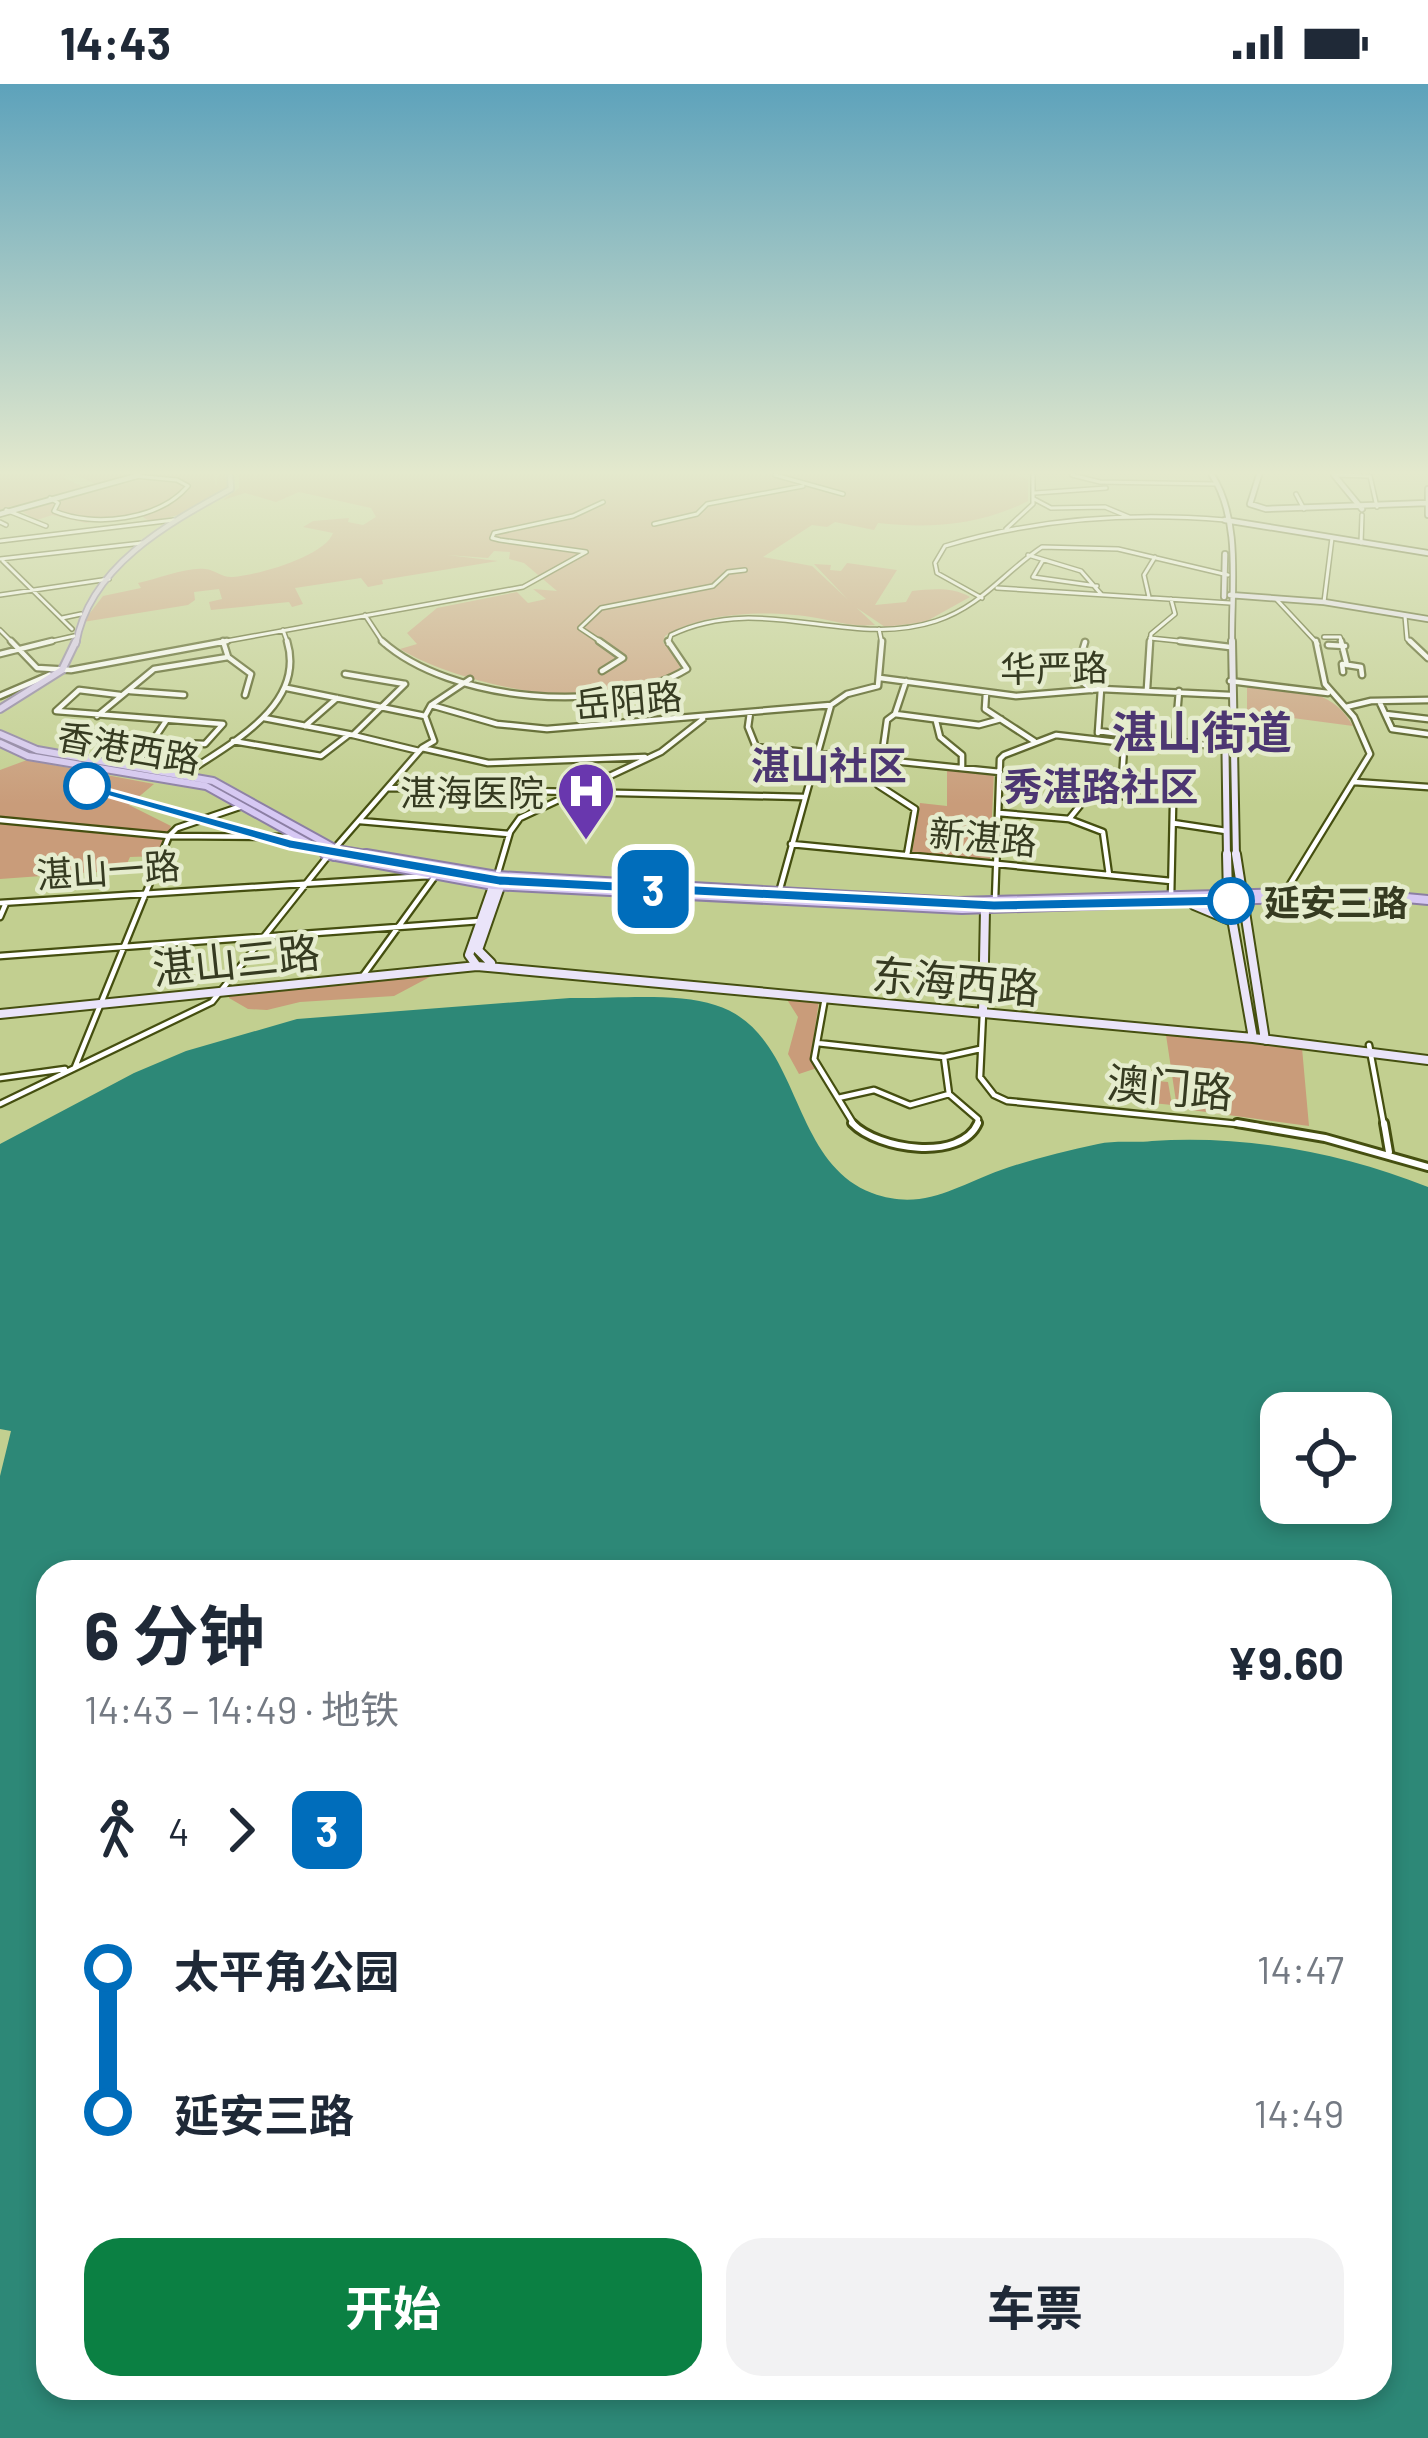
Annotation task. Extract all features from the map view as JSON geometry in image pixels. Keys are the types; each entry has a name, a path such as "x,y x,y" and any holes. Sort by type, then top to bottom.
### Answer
{"main road":[{"name":"香港西路","path":"0,709 60,670 76,647 73,632 81,614 104,585"},
{"path":"1228,585 1226,831 1234,900 1264,1036"},
{"path":"1227,599 1324,602 1428,619"},
{"path":"1227,647 1227,694"},
{"path":"16,689 29,691"},
{"name":"香港西路","path":"0,738 206,786 328,856 436,875 985,910 1234,900"},
{"name":"香港西路","path":"0,738 28,756 222,784 336,849 498,878"},
{"path":"1228,747 1237,877 1234,922 1252,1035"},
{"path":"1237,877 1273,894"},
{"path":"477,966 469,955 498,878"},
{"name":"东海西路","path":"498,878 478,950 489,963 1264,1036 1428,1057"},
{"path":"1234,900 1373,890 1428,897"},
{"name":"香港西路","path":"778,896 995,902 1234,900"},
{"path":"1234,900 1428,897"},
{"path":"1193,905 1217,911 1234,922"},
{"path":"984,1011 985,910"},
{"name":"东海西路","path":"477,966 984,1011"},
{"name":"湛山三路","path":"0,1014 477,966"}],"street":[{"path":"0,653 73,632 28,585"},
{"path":"0,595 69,585"},
{"path":"1,694 60,670 536,585"},
{"path":"602,671 623,658 580,628 585,618 601,608 714,585"},
{"path":"958,585 982,598"},
{"path":"667,629 756,618 879,629 934,622 999,585"},
{"path":"1089,585 1097,586 1101,594"},
{"path":"1146,585 1149,597"},
{"path":"1324,602 1326,585"},
{"path":"972,593 1227,599"},
{"path":"1147,689 1150,638 1175,614 1171,599"},
{"path":"1277,600 1319,645 1330,693 1346,707 1370,754 1283,894"},
{"path":"62,618 81,614"},
{"path":"365,615 383,644 417,664 572,700 661,686 686,669 668,644 676,630"},
{"path":"1405,616 1407,639 1428,658"},
{"path":"778,896 831,705 848,694 875,689 880,678 884,652 879,629"},
{"path":"0,630 37,668 60,670"},
{"path":"180,778 264,718 287,688 295,653 283,630"},
{"path":"1324,637 1340,637 1345,646 1344,668"},
{"path":"1150,638 1227,647"},
{"path":"222,641 228,657 250,674 245,695"},
{"path":"1085,642 1075,676 1092,690"},
{"path":"1328,645 1345,646"},
{"path":"97,716 154,668 228,657"},
{"path":"1322,664 1361,667 1362,675"},
{"path":"233,741 321,756 404,684 345,674"},
{"name":"华严路","path":"880,678 1034,696 1102,689 1227,694"},
{"path":"425,716 431,705 470,679"},
{"path":"906,681 896,714 887,720 878,785 915,809 907,855"},
{"path":"1230,681 1330,693"},
{"path":"0,1104 212,1002 328,856 434,741 425,716 287,688"},
{"path":"1094,739 1102,689"},
{"path":"92,739 205,744 224,724 56,711 80,691 184,695"},
{"path":"1175,741 1179,691"},
{"path":"986,693 985,709 1034,741"},
{"path":"305,726 337,698"},
{"path":"1346,707 1428,700"},
{"path":"1380,703 1392,729 1428,734"},
{"name":"岳阳路","path":"431,705 497,724 547,729 831,705"},
{"path":"750,713 748,727 757,748 1000,772"},
{"path":"896,714 979,725 1001,719"},
{"path":"1385,714 1428,718"},
{"path":"498,878 509,834 520,818 652,757 705,717"},
{"path":"264,718 488,763 652,757"},
{"path":"135,767 166,721"},
{"path":"937,721 936,732 962,755 962,768"},
{"path":"1098,731 1228,747"},
{"path":"995,902 1004,754 1056,735 1117,742 1124,748 1121,794"},
{"path":"1354,782 1428,787"},
{"path":"388,788 564,795 803,796"},
{"path":"1069,819 1090,792 1168,802 1173,806 1171,898"},
{"path":"75,1067 97,1003 169,836 177,828 242,806"},
{"path":"999,812 1069,819 1103,832 1109,872"},
{"path":"0,820 169,836 295,837"},
{"path":"360,821 509,834"},
{"path":"1173,823 1226,831"},
{"name":"新湛路","path":"791,844 1171,880"},
{"path":"362,977 436,875"},
{"name":"湛山一路","path":"3,903 436,875"},
{"path":"0,917 3,903"},
{"path":"0,956 481,921"},
{"path":"825,998 814,1059 864,1136 879,1144 927,1148 977,1130 978,1119 949,1094 944,1058"},
{"name":"澳门路","path":"984,1011 978,1081 987,1095 1007,1101 1257,1124 1389,1153 1428,1167"},
{"path":"816,1043 944,1058 980,1049"},
{"path":"1370,1048 1389,1153"},
{"path":"0,1078 75,1067"},
{"path":"838,1098 874,1090 910,1105 949,1094"}],"shaded area":[{"path":"139,585 316,585 295,588 303,604 292,607 289,602 211,610 209,602 222,599 219,589 194,592 195,600 188,605 83,622 103,596 141,588"},
{"path":"550,585 832,585 875,625 779,614 699,622 665,636 663,642 682,666 661,684 601,696 491,684 400,649 417,644 407,633 437,608 517,592 528,603 546,599 533,589 557,591"},
{"path":"834,585 888,585 875,605 906,602 912,591 920,590 949,590 970,597 925,622 885,627"},
{"path":"1247,686 1321,696 1353,726 1247,712"},
{"path":"27,760 154,784 129,805 171,826 159,856 130,857 124,870 0,879 0,770"},
{"path":"947,769 994,773 990,859 912,853 920,803 947,806"},
{"path":"441,971 394,996 300,1002 267,1010 248,1009 229,998 229,993"},
{"path":"786,998 819,1001 811,1055 817,1068 799,1074 788,1054 798,1017"},
{"path":"1166,1035 1302,1048 1309,1126 1177,1108"},
{"path":"1111,1077 1168,1082 1172,1105 1113,1099"}],"water":[{"path":"663,997 715,1005 744,1019 781,1068 824,1154 844,1177 890,1198 939,1195 1013,1166 1098,1144 1187,1140 1327,1155 1428,1187 1428,2438 0,2438 0,1476 11,1431 0,1429 0,1144 186,1051 297,1019 570,998"}],"metro line":[{"name":"3","path":"87,786 289,844 499,880 994,906 1231,901"}],"place":[{"name":"湛海医院","path":"586,842"},
{"name":"延安三路","path":"1231,901"}],"district":[{"name":"湛山街道","path":"1202,731"},
{"name":"湛山社区","path":"829,764"},
{"name":"秀湛路社区","path":"1101,785"}]}
